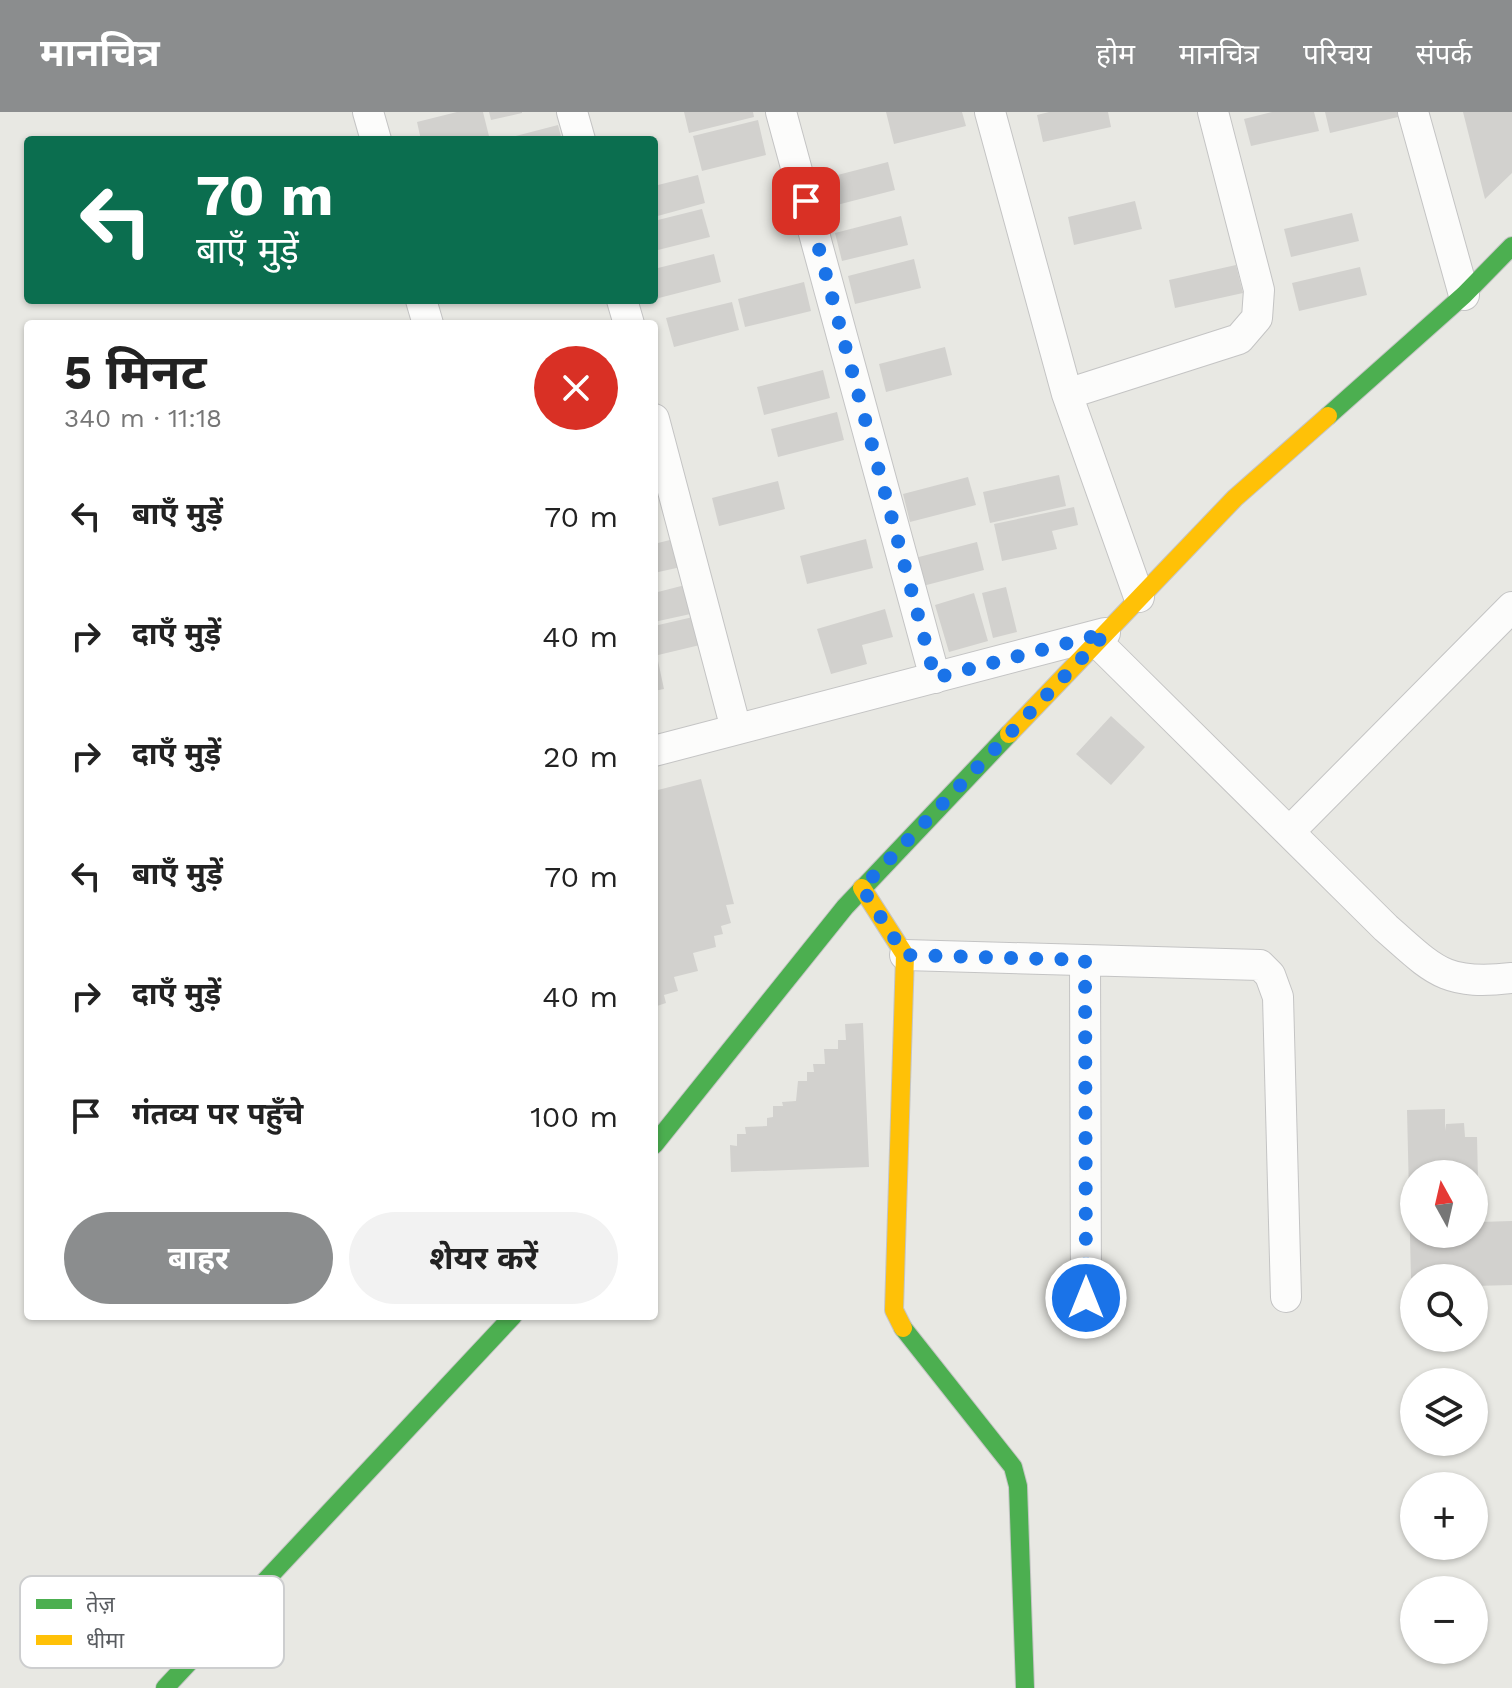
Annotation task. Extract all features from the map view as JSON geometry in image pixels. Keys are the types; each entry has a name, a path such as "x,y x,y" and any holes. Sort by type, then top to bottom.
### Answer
{"street":[{"path":"368,112 375,136"},
{"path":"572,112 579,136"},
{"path":"781,112 935,678"},
{"path":"990,112 1067,394 1139,597"},
{"path":"1067,394 1239,339 1257,318 1259,290 1213,112"},
{"path":"1413,112 1464,295"},
{"path":"658,1140 862,888 1139,597 1235,498 1464,295 1512,246"},
{"path":"658,434 736,729"},
{"path":"1290,831 1512,607"},
{"path":"658,750 1102,637"},
{"path":"1102,637 1386,928 1433,969 1462,980 1512,978"},
{"path":"862,888 905,955 894,1310 903,1329 1013,1467 1018,1486 1025,1688"},
{"path":"905,955 1260,965 1270,975 1278,997 1286,1297"},
{"path":"1085,960 1086,1298"},
{"path":"270,1576 509,1320"},
{"path":"165,1688 184,1668"}],"building":[{"path":"457,112 483,112 489,136 420,136 417,122"},
{"path":"489,112 522,112 522,113 491,120"},
{"path":"684,112 753,112 754,117 689,133"},
{"path":"886,112 962,112 966,126 894,144"},
{"path":"1049,112 1108,112 1111,127 1043,142 1037,115"},
{"path":"1272,112 1314,112 1319,131 1251,146 1244,119"},
{"path":"1325,112 1397,112 1398,117 1330,133"},
{"path":"1463,112 1512,112 1512,173 1485,199"},
{"path":"758,120 766,155 702,171 693,136"},
{"path":"558,125 561,136 516,136"},
{"path":"888,162 895,190 829,207 822,179"},
{"path":"698,175 705,203 658,216 658,185"},
{"path":"1135,201 1142,229 1074,245 1068,217"},
{"path":"702,209 710,237 658,250 658,220"},
{"path":"1352,213 1359,241 1291,257 1284,229"},
{"path":"901,216 908,245 842,261 835,233"},
{"path":"714,254 721,282 658,298 658,268"},
{"path":"914,259 921,288 855,304 848,276"},
{"path":"1236,265 1243,293 1175,308 1169,280"},
{"path":"1360,267 1367,295 1299,311 1292,283"},
{"path":"804,282 811,311 745,327 738,299"},
{"path":"732,302 739,330 674,347 666,318"},
{"path":"945,347 952,375 886,392 879,364"},
{"path":"823,370 830,398 764,415 757,387"},
{"path":"837,412 844,440 778,457 771,429"},
{"path":"1059,475 1066,506 990,523 983,492"},
{"path":"968,477 976,505 910,522 903,494"},
{"path":"778,481 785,509 719,526 712,498"},
{"path":"1074,507 1078,525 1052,531 1057,549 1002,561 994,524"},
{"path":"674,539 681,567 658,572 658,543"},
{"path":"866,539 873,568 807,584 800,556"},
{"path":"977,542 984,570 919,587 911,559"},
{"path":"689,584 695,613 658,621 658,592"},
{"path":"1006,587 1017,632 993,638 982,593"},
{"path":"974,593 988,641 949,652 935,605"},
{"path":"885,609 893,637 862,645 867,664 831,674 817,629"},
{"path":"693,617 700,645 658,655 658,625"},
{"path":"658,661 664,689 658,690"},
{"path":"1111,716 1145,747 1111,785 1076,754"},
{"path":"701,779 734,904 726,905 731,923 721,926 723,934 714,936 716,947 693,953 698,971 674,977 678,991 664,995 666,1003 658,1006 658,790"},
{"path":"863,1023 869,1167 731,1172 730,1145 737,1146 737,1134 746,1134 745,1127 767,1126 767,1118 773,1117 773,1106 796,1101 798,1081 807,1081 807,1072 814,1072 813,1064 825,1064 824,1049 838,1049 838,1040 846,1040 845,1024"},
{"path":"1445,1109 1445,1131 1446,1124 1464,1123 1465,1137 1477,1137 1478,1160 1408,1160 1407,1110"},
{"path":"1512,1221 1512,1285 1488,1286 1488,1264 1411,1264 1410,1248 1488,1248 1488,1222"}],"traffic: fast":[{"path":"1328,416 1464,295 1512,246"},
{"path":"658,1140 845,907 1009,734"},
{"path":"270,1576 509,1320"},
{"path":"903,1328 1013,1467 1018,1486 1025,1688"},
{"path":"165,1688 184,1668"}],"traffic: slow":[{"path":"1009,734 1235,498 1328,416"},
{"path":"862,888 905,955 894,1310 903,1328"}],"route":[{"path":"806,201 935,678 1106,633 862,888 905,955 1085,960 1086,1298"}]}
